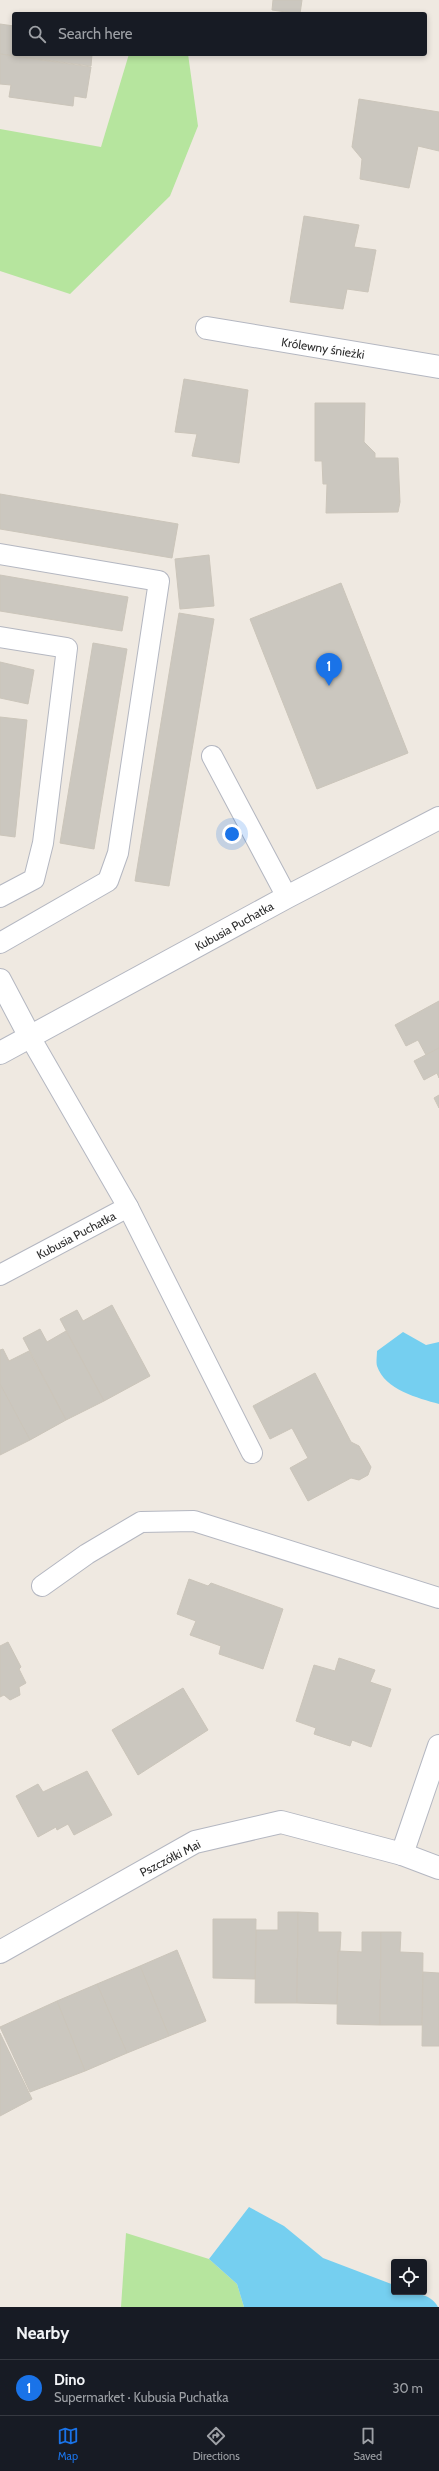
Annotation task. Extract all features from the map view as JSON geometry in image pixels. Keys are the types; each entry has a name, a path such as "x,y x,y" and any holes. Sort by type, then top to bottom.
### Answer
{"street":[{"name":"Królewny śnieżki","path":"207,328 439,367"},
{"name":"Kubusia Puchatka","path":"0,1053 287,897 439,818"},
{"path":"0,980 30,1037"},
{"path":"402,1854 439,1746"},
{"name":"Pszczółki Mai","path":"0,1952 195,1842 281,1822 402,1854 439,1868"}],"lane":[{"path":"0,554 158,581 118,853 108,881 0,943"},
{"path":"0,637 67,648 42,843 34,878 0,897"},
{"path":"212,756 287,897"},
{"name":"Kubusia Puchatka","path":"0,1275 128,1207 30,1037"},
{"path":"128,1207 252,1453"},
{"path":"42,1586 87,1554 141,1522 194,1521 439,1598"}],"green space":[{"path":"128,56 188,56 198,126 170,196 70,294 0,271 0,129 101,147"},
{"path":"126,2233 209,2259 237,2284 244,2307 121,2307"}],"water":[{"path":"403,1332 426,1345 439,1342 439,1404 403,1392 387,1381 377,1366 377,1351"},
{"path":"249,2207 284,2226 323,2258 391,2284 391,2295 422,2295 430,2298 438,2307 244,2307 237,2284 209,2259"}],"building":[{"path":"273,0 302,0 300,12 272,10"},
{"path":"0,24 12,26 12,56 0,54"},
{"path":"0,54 91,67 86,98 74,96 73,106 9,97 11,85 0,84"},
{"path":"15,56 92,56 91,66"},
{"path":"359,99 439,112 439,151 418,146 409,188 360,179 362,159 352,147"},
{"path":"304,216 359,225 354,247 376,250 368,292 347,289 343,309 290,302"},
{"path":"184,379 248,390 239,463 192,456 197,434 175,432"},
{"path":"315,403 365,403 364,442 375,453 375,458 398,458 400,502 398,512 326,513 327,484 323,484 322,461 315,461"},
{"path":"0,494 178,524 172,558 0,529"},
{"path":"209,555 214,606 180,609 175,559"},
{"path":"0,575 128,597 122,631 0,611"},
{"path":"341,583 408,753 317,789 250,619"},
{"path":"179,613 214,619 169,886 135,881"},
{"path":"93,643 127,649 94,849 60,843"},
{"path":"0,662 34,670 28,704 0,698"},
{"path":"0,717 27,720 15,837 0,835"},
{"path":"439,1001 439,1048 426,1055 418,1040 406,1046 395,1025"},
{"path":"439,1048 439,1078 437,1073 424,1080 414,1061"},
{"path":"439,1095 439,1108 434,1098"},
{"path":"112,1305 150,1376 104,1401 60,1319 77,1310 83,1321"},
{"path":"40,1329 47,1342 66,1331 104,1401 66,1420 23,1338"},
{"path":"3,1349 9,1361 29,1351 66,1420 30,1440 0,1384 0,1350"},
{"path":"315,1373 351,1442 359,1446 371,1467 368,1475 359,1480 351,1478 308,1501 290,1468 308,1458 292,1428 270,1439 253,1406"},
{"path":"0,1384 30,1440 0,1455"},
{"path":"189,1579 208,1586 211,1583 283,1609 263,1669 219,1654 221,1646 190,1635 196,1621 177,1614"},
{"path":"8,1642 21,1667 19,1669 26,1683 19,1687 20,1695 10,1700 4,1695 0,1697 0,1646"},
{"path":"339,1658 375,1670 370,1682 391,1689 371,1747 352,1740 350,1746 314,1734 316,1728 296,1721 314,1665 335,1671"},
{"path":"183,1688 208,1730 138,1775 112,1730"},
{"path":"87,1771 112,1815 74,1835 68,1824 57,1830 56,1827 38,1837 16,1796 38,1784 43,1792"},
{"path":"278,1912 298,1912 297,2003 255,2003 256,1930 278,1930"},
{"path":"298,1912 318,1913 318,1932 341,1932 337,2004 297,2003"},
{"path":"213,1919 256,1919 255,1979 213,1978"},
{"path":"362,1932 381,1932 380,2025 337,2024 338,1951 362,1952"},
{"path":"381,1932 401,1932 400,1952 423,1953 422,2025 380,2025"},
{"path":"177,1950 206,2021 169,2036 140,1966"},
{"path":"140,1966 169,2036 127,2053 97,1984"},
{"path":"423,1972 439,1973 439,2046 422,2046"},
{"path":"97,1984 127,2053 85,2071 57,2001"},
{"path":"57,2001 85,2071 30,2092 0,2027"},
{"path":"0,2033 32,2099 0,2116"}],"place":[{"name":"Dino","path":"329,686"}]}
